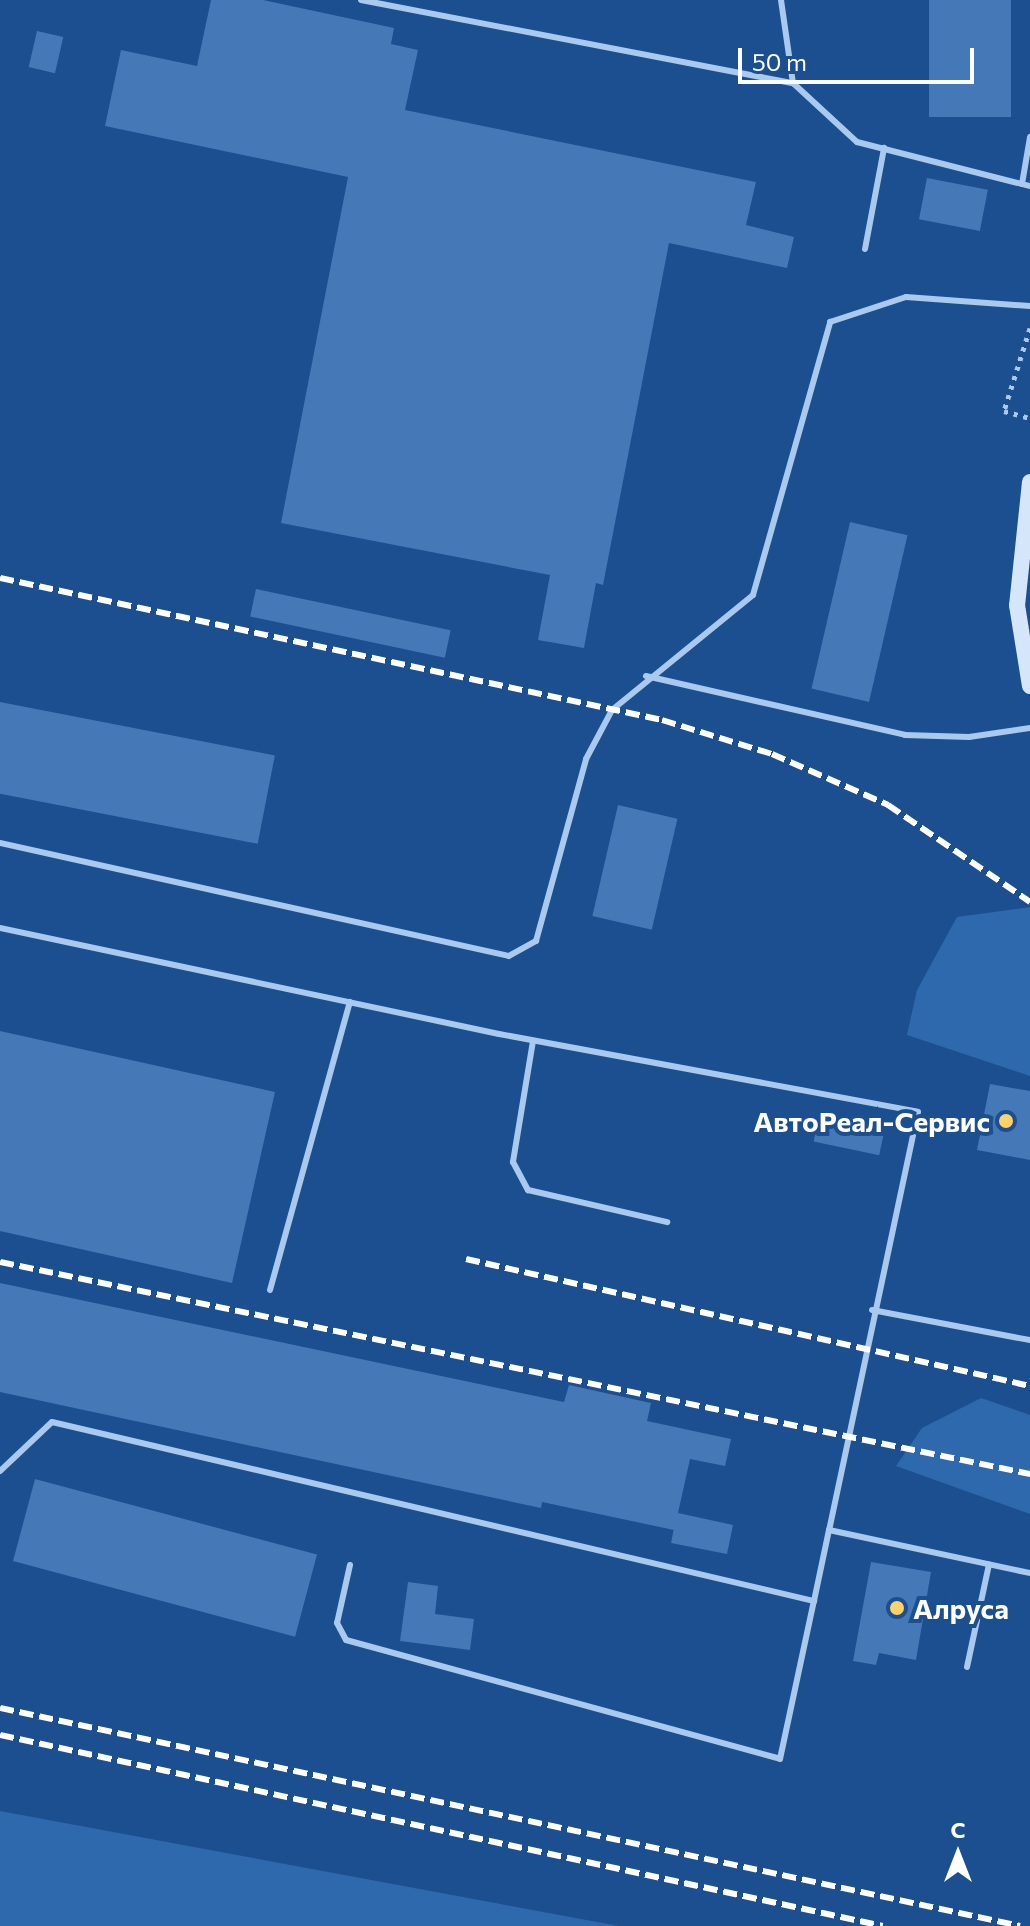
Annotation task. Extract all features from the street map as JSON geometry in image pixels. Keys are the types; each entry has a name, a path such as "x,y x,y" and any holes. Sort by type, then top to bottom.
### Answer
{"street":[{"path":"1030,482 1017,605 1030,686"}],"lane":[{"path":"361,0 793,83 857,142 1030,186"},
{"path":"781,0 793,83"},
{"path":"1022,184 1030,137"},
{"path":"865,249 884,148"},
{"path":"0,843 509,956 536,941 586,759 612,710 646,676 753,595 830,322 906,297 1030,306"},
{"path":"646,676 905,735 969,737 1030,728"},
{"path":"0,928 533,1041 918,1112 872,1310 780,1759 356,1645 337,1623 350,1565"},
{"path":"270,1290 350,1002"},
{"path":"533,1041 513,1162 528,1190 667,1222"},
{"path":"872,1310 1030,1340"},
{"path":"0,1471 52,1422 814,1601"},
{"path":"829,1530 1030,1573"},
{"path":"967,1667 989,1564"}],"path":[{"path":"1030,328 1004,411 1030,418"}],"shaded area":[{"path":"1030,907 1030,1076 907,1035 917,990 957,917"},
{"path":"981,1398 1030,1415 1030,1514 896,1466 922,1428"},
{"path":"0,1811 619,1926 0,1926"}],"building":[{"path":"211,0 263,0 394,28 391,44 418,50 405,110 756,182 746,225 794,237 787,268 669,243 603,585 596,583 584,648 538,640 550,575 281,523 348,177 105,126 121,50 197,66"},
{"path":"929,0 1011,0 1011,117 929,117"},
{"path":"37,31 63,37 55,73 29,67"},
{"path":"927,178 988,190 980,231 919,219"},
{"path":"850,522 907,535 869,702 812,689"},
{"path":"256,589 451,630 445,658 250,616"},
{"path":"0,702 275,755 258,844 0,794"},
{"path":"618,805 677,819 652,930 592,916"},
{"path":"0,1031 275,1092 232,1283 0,1231"},
{"name":"АвтоРеал-Сервис","path":"990,1084 1030,1091 1030,1160 977,1150"},
{"path":"819,1116 885,1130 879,1155 814,1141"},
{"path":"0,1283 564,1402 569,1385 651,1403 647,1421 731,1439 725,1466 690,1459 678,1513 733,1525 727,1554 671,1543 674,1530 542,1502 541,1508 0,1392"},
{"path":"35,1479 317,1555 295,1637 13,1561"},
{"path":"871,1562 931,1572 916,1660 879,1653 876,1665 853,1661"},
{"path":"408,1582 438,1586 435,1614 474,1619 470,1650 400,1641"}],"railway":[{"path":"0,578 662,720 772,754 888,805 1030,902"},
{"path":"466,1259 1030,1386"},
{"path":"0,1262 1030,1474"},
{"path":"0,1708 1020,1926"},
{"path":"0,1735 883,1926"}],"place":[{"name":"АвтоРеал-Сервис","path":"1006,1121"},
{"name":"Алруса","path":"897,1608"}]}
